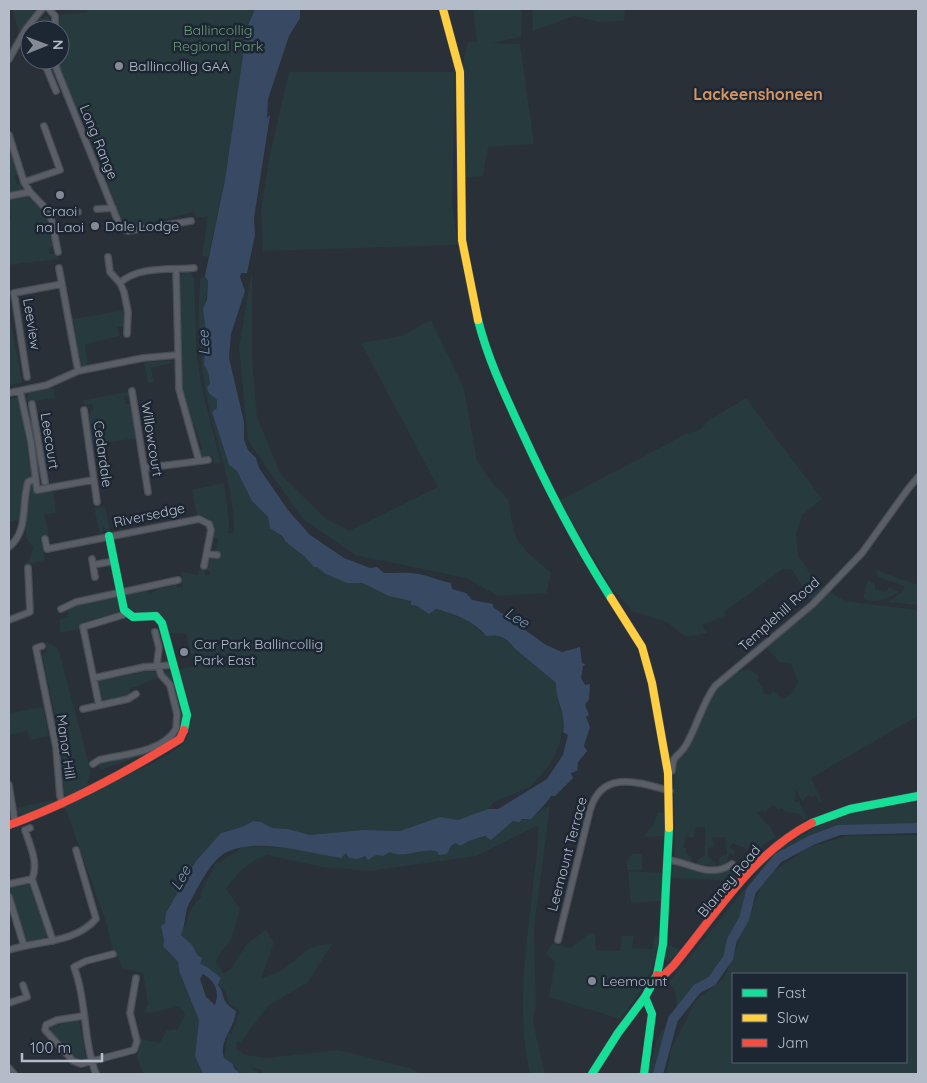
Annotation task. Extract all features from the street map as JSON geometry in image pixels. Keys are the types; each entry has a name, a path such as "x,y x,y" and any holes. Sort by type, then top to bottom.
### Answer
{"main road":[{"path":"443,9 460,72 460,208 462,240 473,301 483,340 502,389 558,507 642,648 651,676 658,730 668,773 670,791 669,860 663,944 658,975 592,1074"},
{"path":"12,824 45,813 136,766 180,740 185,728 187,715 160,619 150,615 133,617 126,614 109,536"},
{"name":"Blarney Road","path":"658,975 662,977 673,966 757,865 789,836 824,818 849,810 918,796"},
{"path":"644,1074 652,1014 645,997"}],"street":[{"path":"9,59 26,29 42,9"},
{"path":"49,9 55,16 55,20"},
{"path":"47,70 56,92"},
{"name":"Long Range","path":"56,70 124,231 191,221"},
{"path":"24,182 60,170 44,126"},
{"path":"9,134 24,182 30,192 50,213 58,252"},
{"path":"9,196 30,192"},
{"path":"97,210 113,208"},
{"path":"50,213 78,212"},
{"path":"108,257 110,272 120,283 128,312 127,334"},
{"path":"59,268 78,371"},
{"path":"120,283 126,276 139,273 194,268"},
{"path":"176,269 177,355 180,397 198,461"},
{"name":"Leeview","path":"27,377 14,292 62,284"},
{"path":"9,393 46,385 78,371 143,358 177,355"},
{"path":"20,391 37,490 94,480"},
{"name":"Willowcourt","path":"132,391 148,492"},
{"name":"Leecourt","path":"32,404 45,482"},
{"name":"Cedardale","path":"84,410 97,502"},
{"path":"30,442 38,441"},
{"path":"145,468 208,460"},
{"name":"Templehill Road","path":"668,773 672,771 674,756 686,746 704,701 715,686 813,604 862,553 908,488 918,477"},
{"path":"9,547 20,536 24,496 28,482 35,479"},
{"name":"Riversedge","path":"109,536 199,519 204,520 211,528 204,566"},
{"path":"45,539 47,549 109,536"},
{"path":"207,554 217,555"},
{"path":"96,577 92,562 114,561"},
{"path":"9,620 28,614 31,608 27,576 28,568"},
{"path":"61,609 70,604 178,580"},
{"path":"99,705 83,626 126,614"},
{"path":"93,764 99,760 153,747 174,733 178,722 173,695 169,682 161,675 158,667 159,648 155,632"},
{"name":"Manor Hill","path":"42,646 36,648 55,737 60,796 64,804"},
{"path":"94,678 144,667 173,664"},
{"path":"83,709 128,699 136,694"},
{"name":"Leemount Terrace","path":"558,940 590,810 598,793 607,784 627,781 670,791"},
{"path":"9,785 12,824"},
{"path":"30,828 25,830 35,861 32,879 53,942"},
{"path":"9,950 53,942 77,934 96,920 76,850"},
{"path":"669,860 709,871 725,868 732,864"},
{"path":"9,884 32,879"},
{"path":"9,898 24,946"},
{"path":"96,1074 90,1061 81,994 74,967 86,961 113,954"},
{"path":"83,1016 57,1020 46,1025 45,1030 73,1061 81,1064 134,1050 137,1041 130,1013 136,978"},
{"path":"9,1003 27,997 23,985"},
{"path":"9,1068 14,1074"}],"green space":[{"path":"12,9 37,9 28,20 20,20 19,32"},
{"name":"Ballincollig Regional Park","path":"87,9 255,9 248,24 252,28 251,37 245,41 225,180 208,257 202,256 208,216 196,218 194,212 132,227 123,222 84,123 55,71 50,73 49,70 70,70 70,20 59,20 60,15 87,12"},
{"path":"473,9 522,9 521,37 493,43 520,44 534,144 488,147 483,176 465,178 463,62 468,42 477,42"},
{"path":"532,9 625,9 624,21 599,22 574,16 533,31"},
{"path":"47,16 50,20 39,20"},
{"path":"289,72 455,72 452,204 458,245 263,251 261,210 269,159"},
{"path":"9,142 19,174 15,176 17,184 22,183 21,190 9,192"},
{"path":"27,196 49,215 55,245 49,249 49,254 55,254 59,259 9,265 9,220 11,220 9,198"},
{"path":"184,270 189,270 194,279 197,359 203,393 221,463 214,464 213,456 200,456 199,451 202,449 194,424 191,424 181,387 180,279"},
{"path":"252,270 252,359 257,417 281,475 325,518 349,531 438,487 361,343 402,336 431,320 464,389 477,461 491,481 509,501 513,527 520,543 525,550 551,573 546,593 498,596 466,578 355,555 303,519 248,441 239,348"},
{"path":"205,276 208,281 204,318 206,331 204,365 208,372 210,383 207,387 208,392 217,400 217,408 212,412 227,460 237,471 252,501 268,517 272,527 286,542 317,567 340,580 361,583 380,592 408,599 411,601 411,605 423,609 445,611 471,623 486,636 498,636 505,639 556,683 560,710 565,719 559,746 549,766 530,787 494,802 488,809 472,816 458,820 440,817 400,831 362,830 310,835 288,829 272,828 253,821 242,827 221,833 196,861 179,890 161,931 166,950 178,962 179,971 199,1020 195,1056 203,1074 143,1074 137,1057 141,1039 160,1043 166,1031 178,1029 185,1014 179,1006 151,1013 143,1012 148,1004 143,973 123,968 112,947 107,925 65,807 168,755 187,739 192,718 178,670 194,666 186,634 168,633 164,622 155,613 141,614 127,610 125,598 128,595 147,591 150,594 158,589 176,585 178,588 183,587 181,572 198,575 202,567 206,576 210,574 207,569 209,559 218,559 220,553 215,552 218,539 214,538 212,522 206,517 197,515 192,490 224,483 229,522 228,533 234,532 232,502 210,413 202,363 199,330 199,296 200,279"},
{"path":"125,310 126,326 117,327 119,336 85,344 88,367 81,367 73,319"},
{"path":"9,313 22,382 9,386"},
{"path":"169,360 173,363 151,368 154,382 148,383 144,363"},
{"path":"54,388 55,398 27,402 28,393"},
{"path":"128,392 129,396 124,397 125,404 131,404 138,438 102,443 101,446 93,447 89,413 93,410 92,404 84,405 84,400"},
{"path":"17,398 21,403 31,477 25,481 20,520 9,522 9,399"},
{"path":"746,398 822,499 802,515 796,535 798,556 822,589 812,601 792,570 783,569 724,612 726,615 702,625 707,633 686,637 667,622 634,612 612,589 559,501 686,434 699,430 711,419"},
{"path":"30,485 33,485 35,493 53,492 56,513 44,515 49,535 40,537 45,560 24,565 30,559 33,548 25,535"},
{"path":"105,507 110,532 105,531 103,525 103,531 100,534 94,508"},
{"path":"876,570 918,585 918,605 888,602 902,592 905,586 878,577"},
{"path":"868,580 875,584 875,589 886,592 889,587 899,592 881,600 867,600 863,598"},
{"path":"827,590 845,601 918,610 918,716 811,778 822,802 820,803 816,795 811,797 808,795 802,801 796,789 794,802 799,802 807,818 804,820 799,814 786,812 781,808 779,810 775,806 771,806 765,812 763,810 757,813 770,827 776,837 763,845 750,861 755,849 751,845 747,849 732,843 730,848 734,850 734,855 730,853 725,864 720,865 719,858 727,854 725,837 712,838 714,847 708,848 708,857 716,863 716,866 697,864 697,860 705,855 705,827 696,827 693,838 686,836 683,847 686,848 686,854 692,857 691,862 675,856 674,784 676,760 682,755 684,756 706,703 724,681 735,673 748,669 759,676 757,681 762,686 763,693 771,695 773,691 782,699 792,693 798,682 791,664 780,662 765,646"},
{"path":"113,596 118,599 120,608 118,614 100,617 83,623 80,629 60,633 60,620 68,617 68,607"},
{"path":"46,641 58,648 91,772 86,787 66,797 64,794 61,744 42,654 47,652"},
{"path":"144,670 155,672 158,678 131,688 128,695 104,701 100,698 97,683 99,680 136,674"},
{"path":"165,671 171,673 181,706 183,724 181,731 177,737 161,749 143,758 138,757 100,770 99,766 102,762 135,757 157,748 175,737 179,730 181,716 172,682 165,676"},
{"path":"43,707 49,736 30,740 27,731 9,735 9,713"},
{"path":"55,800 52,805 23,816 17,813 15,808"},
{"path":"918,800 918,827 829,830 778,856 751,889 728,943 726,956 711,980 696,988 673,1019 656,1068 652,1074 648,1074 657,1040 677,1006 675,990 669,982 766,863 785,845 831,819 859,811"},
{"path":"550,806 534,927 536,1004 533,1023 545,1074 530,1074 526,1051 523,1004 525,957 538,825 476,856 370,871 322,867 267,855 255,860 240,871 226,889 240,909 231,940 216,962 224,973 230,970 247,944 266,930 274,942 261,978 278,973 312,947 333,943 307,983 268,1006 240,1043 237,1041 236,1049 245,1055 266,1058 339,1050 409,1068 421,1074 262,1074 261,1070 251,1067 261,1074 249,1074 241,1073 234,1064 224,1058 228,1033 231,1034 239,1013 238,1009 229,1004 225,990 218,985 220,978 199,964 198,957 181,935 191,909 201,898 202,890 217,861 219,863 244,846 291,848 340,858 346,853 355,857 370,858 376,855 382,856 390,852 407,855 430,849 447,854 451,846 457,843 460,846 469,841 498,834 499,831 513,821 528,818"},
{"path":"658,812 665,813 666,836 644,837 654,824"},
{"path":"918,835 918,1074 666,1074 671,1050 696,1000 724,978 761,886 773,872 809,847 847,836"},
{"path":"632,854 642,854 642,870 627,870 627,861"},
{"path":"674,863 704,871 717,871 734,867 740,870 743,867 745,869 736,881 675,878 671,877"},
{"path":"628,871 664,873 662,901 631,903"},
{"path":"29,882 47,934 46,941 28,943 9,890 11,885"},
{"path":"590,933 595,933 596,950 620,951 622,936 634,936 632,948 652,949 655,935 660,938 658,950 646,981 620,1019 549,997 555,962 546,954 553,943 570,948"},
{"path":"666,944 681,950 667,963 664,955"},
{"path":"79,1021 86,1059 75,1059 50,1030 51,1027"}],"water":[{"path":"255,9 304,9 300,10 300,18 289,36 268,99 267,118 270,115 254,218 255,235 247,273 241,273 240,277 245,291 231,334 229,358 244,422 244,440 248,450 256,458 259,468 288,510 310,535 344,558 370,568 377,567 384,573 419,574 451,583 452,589 466,593 472,600 493,604 493,607 546,645 562,652 580,647 582,663 586,665 583,666 581,678 585,685 590,684 589,699 585,705 589,715 586,717 590,727 584,746 587,751 578,762 577,771 571,773 573,778 555,796 551,796 531,819 522,819 519,822 513,821 491,840 485,836 460,846 456,843 451,846 447,854 438,855 438,852 426,851 402,855 390,852 383,856 376,855 368,860 365,856 358,859 349,858 346,853 341,858 264,846 248,846 234,849 217,859 204,877 188,906 181,935 192,945 198,956 202,958 200,964 221,978 218,985 225,1001 236,1011 223,1046 223,1052 224,1058 233,1064 234,1068 241,1074 203,1074 195,1056 199,1020 179,971 178,962 163,946 161,926 165,923 166,913 196,861 221,833 242,827 253,821 261,822 272,828 288,829 310,835 362,830 400,831 440,817 458,820 488,809 498,809 547,779 563,755 568,735 563,732 564,726 556,683 508,641 494,635 486,636 470,622 456,616 436,609 429,614 417,606 411,605 411,601 389,596 362,583 347,583 314,567 286,542 282,536 270,528 268,517 252,501 237,471 229,465 212,412 217,408 217,400 209,393 207,387 210,383 208,372 204,365 206,331 203,309 207,300 208,281 205,276 225,180 245,41 251,37 252,28 248,25","holes":["203,974 217,991 215,1005 206,997 200,979"]}],"waterway":[{"path":"658,1074 673,1019 697,989 712,981 728,958 732,940 744,919 751,891 778,858 812,840 839,830 918,828"}],"traffic: fast":[{"path":"478,320 498,378 553,497 611,598"},
{"path":"109,536 124,610 133,617 156,616 162,623 187,715 184,730"},
{"path":"812,823 850,809 918,796"},
{"path":"592,1074 618,1033 645,997 657,975 663,944 669,828"},
{"path":"644,1074 652,1014 645,997"}],"traffic: slow":[{"path":"443,9 460,72 462,240 478,320"},
{"path":"611,598 642,647 652,683 668,773 669,828"}],"traffic: jam":[{"path":"9,825 54,807 139,764 180,739 184,730"},
{"path":"657,975 662,977 673,966 753,868 771,851 812,823"}],"place":[{"name":"Ballincollig GAA","path":"119,66"},
{"name":"Craoi na Laoi","path":"60,195"},
{"name":"Dale Lodge","path":"95,226"},
{"name":"Car Park Ballincollig Park East","path":"184,652"},
{"name":"Leemount","path":"592,981"}],"district":[{"name":"Lackeenshoneen","path":"758,94"}],"water label":[{"name":"Lee","path":"204,343"},
{"name":"Lee","path":"517,618"},
{"name":"Lee","path":"181,878"}]}
